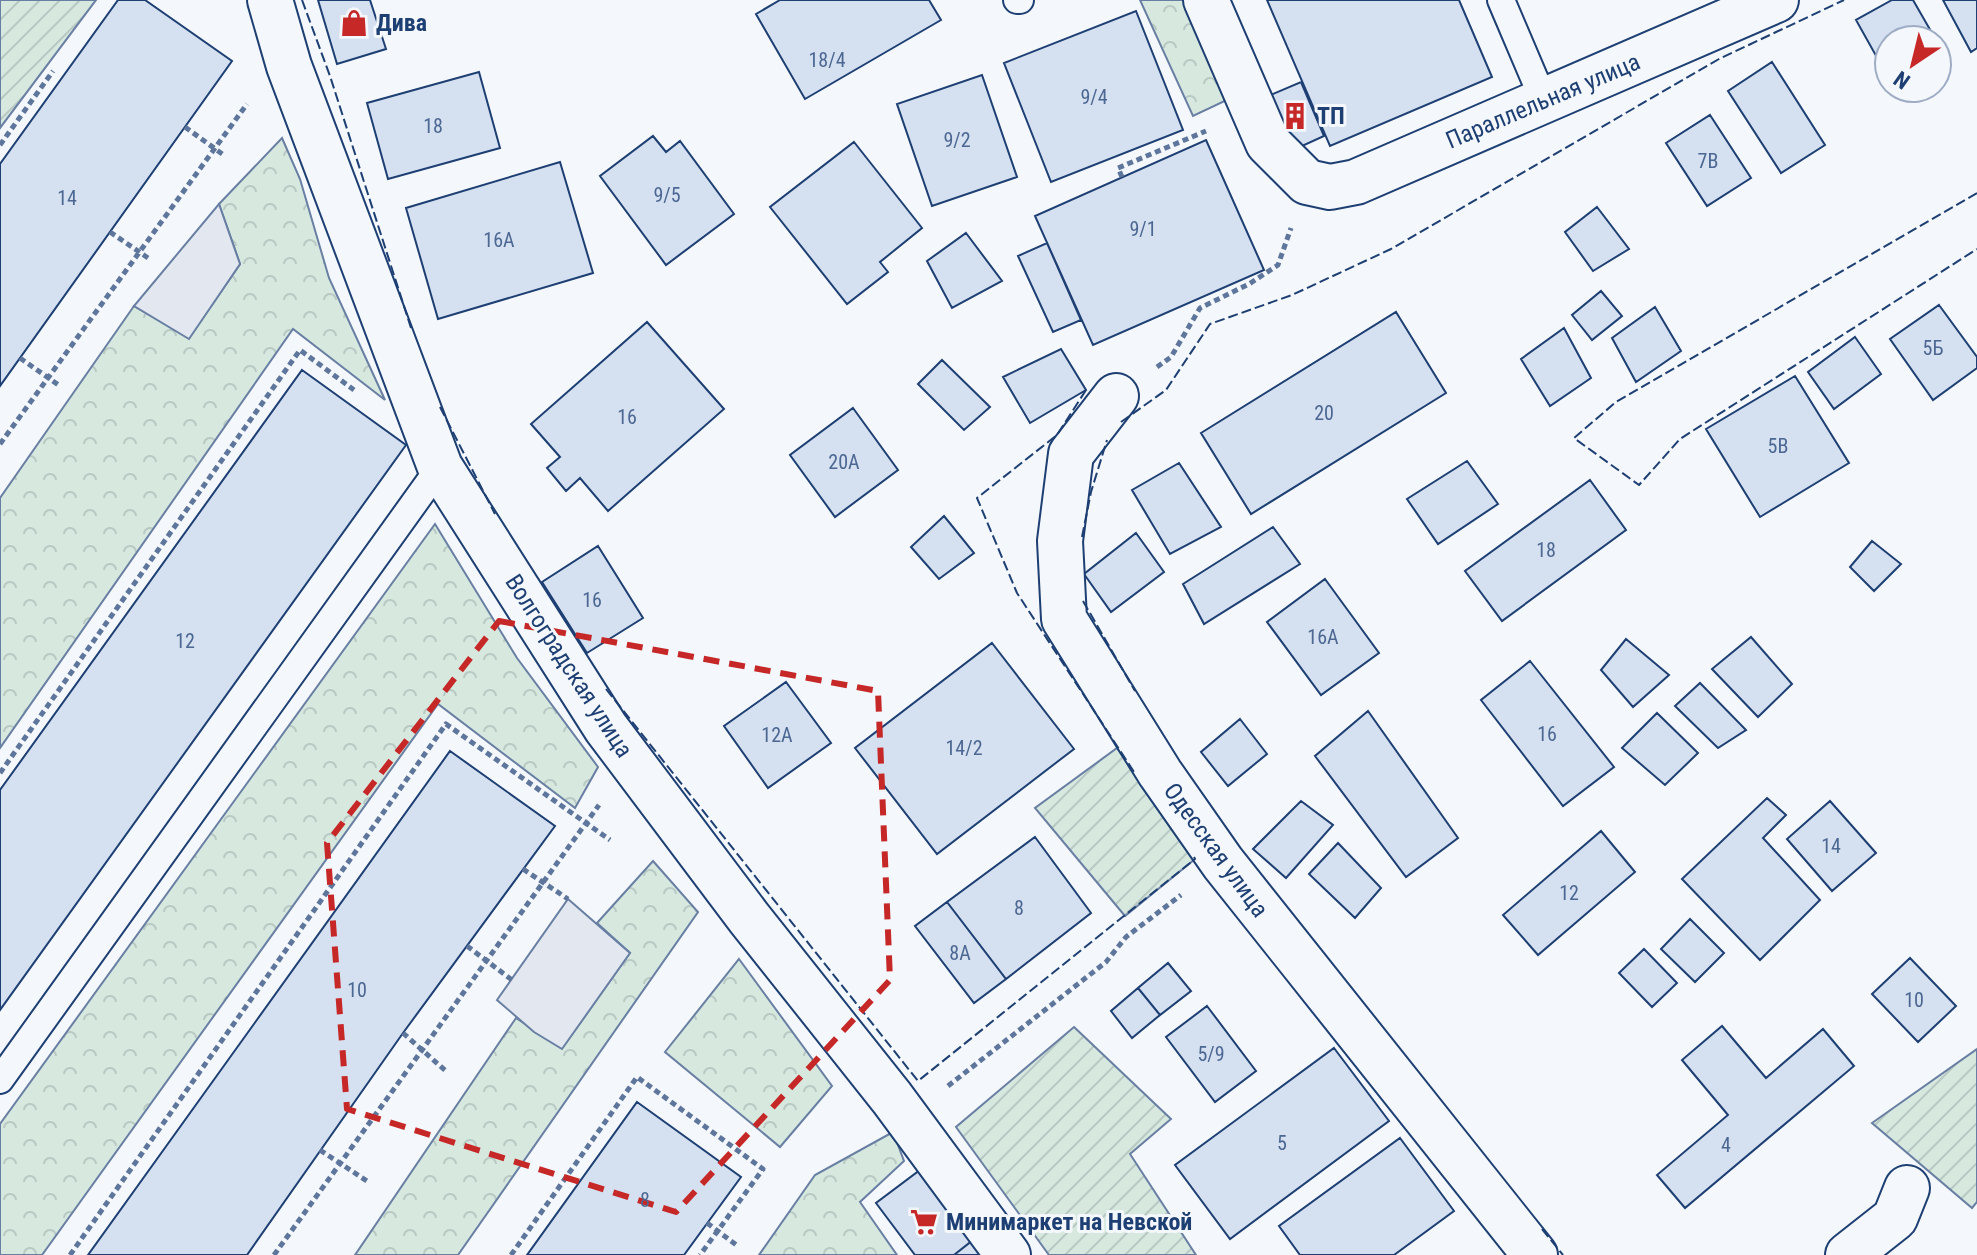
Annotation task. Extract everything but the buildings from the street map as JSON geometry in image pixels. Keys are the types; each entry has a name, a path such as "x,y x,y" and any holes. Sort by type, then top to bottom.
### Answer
{"street":[{"name":"Волгоградская улица","path":"270,0 289,66 440,467 606,728 749,918 907,1118 1008,1255"},
{"path":"1206,0 1268,143 1307,182"},
{"name":"Параллельная улица","path":"1307,182 1330,187 1356,182 1776,0"},
{"name":"Одесская улица","path":"1116,396 1071,454 1060,541 1064,619 1160,773 1223,863 1535,1255"},
{"path":"1848,1255 1895,1218 1907,1188"}],"lane":[{"path":"1501,0 1544,101"},
{"path":"0,1080 440,467"}],"path":[{"path":"0,145 53,71"},
{"path":"0,444 251,97"},
{"path":"1122,177 1118,168 1255,110"},
{"path":"185,127 225,156"},
{"path":"1116,396 1171,357 1200,308 1249,284 1278,265 1307,182"},
{"path":"110,232 151,260"},
{"path":"0,773 300,350 358,393"},
{"path":"20,358 60,386"},
{"path":"70,1255 446,724 610,840"},
{"path":"274,1255 585,822"},
{"path":"907,1118 1106,962 1126,937 1223,863"},
{"path":"523,869 568,899"},
{"path":"467,946 512,980"},
{"path":"403,1033 447,1072"},
{"path":"511,1255 637,1077 763,1169 700,1255"},
{"path":"320,1150 370,1183"},
{"path":"707,1223 739,1247"}],"highlighted area":[{"path":"499,621 878,691 890,980 676,1212 347,1109 327,843"}],"green space":[{"path":"0,0 96,0 0,128"},
{"path":"1140,0 1185,0 1231,98 1193,116"},
{"path":"282,138 300,179 329,278 385,400 293,329 0,748 0,498 134,306 189,338 240,264 219,204"},
{"path":"435,524 517,658 598,767 575,808 438,704 42,1255 0,1255 0,1124"},
{"path":"1117,748 1195,859 1125,916 1035,808"},
{"path":"653,861 698,912 458,1255 355,1255 516,1018 562,1048 630,953 597,923"},
{"path":"739,959 832,1086 780,1147 665,1052"},
{"path":"1074,1027 1171,1119 1130,1154 1196,1255 1049,1255 956,1127"},
{"path":"1977,1049 1977,1202 1972,1208 1872,1123"},
{"path":"893,1132 904,1161 860,1202 897,1255 759,1255 815,1175"}],"shaded area":[{"path":"219,204 240,264 189,339 134,306"},
{"path":"568,899 630,953 562,1049 534,1032 497,1000"}],"fence":[{"path":"302,0 330,76 411,328"},
{"path":"1121,422 1166,390 1210,324 1292,295 1391,249 1719,59 1844,0"},
{"path":"1977,193 1616,402 1574,438 1639,485 1680,439 1977,249"},
{"path":"1086,390 1057,435 977,498 1017,593 1136,775"},
{"path":"440,407 495,514"},
{"path":"1082,537 1091,492 1107,440"},
{"path":"1083,601 1135,691"},
{"path":"606,689 918,1081 1194,857"},
{"path":"1542,1229 1563,1255"}],"place":[{"name":"Дива","path":"354,23"},
{"name":"ТП","path":"1295,116"},
{"name":"Минимаркет на Невской","path":"924,1222"}]}
